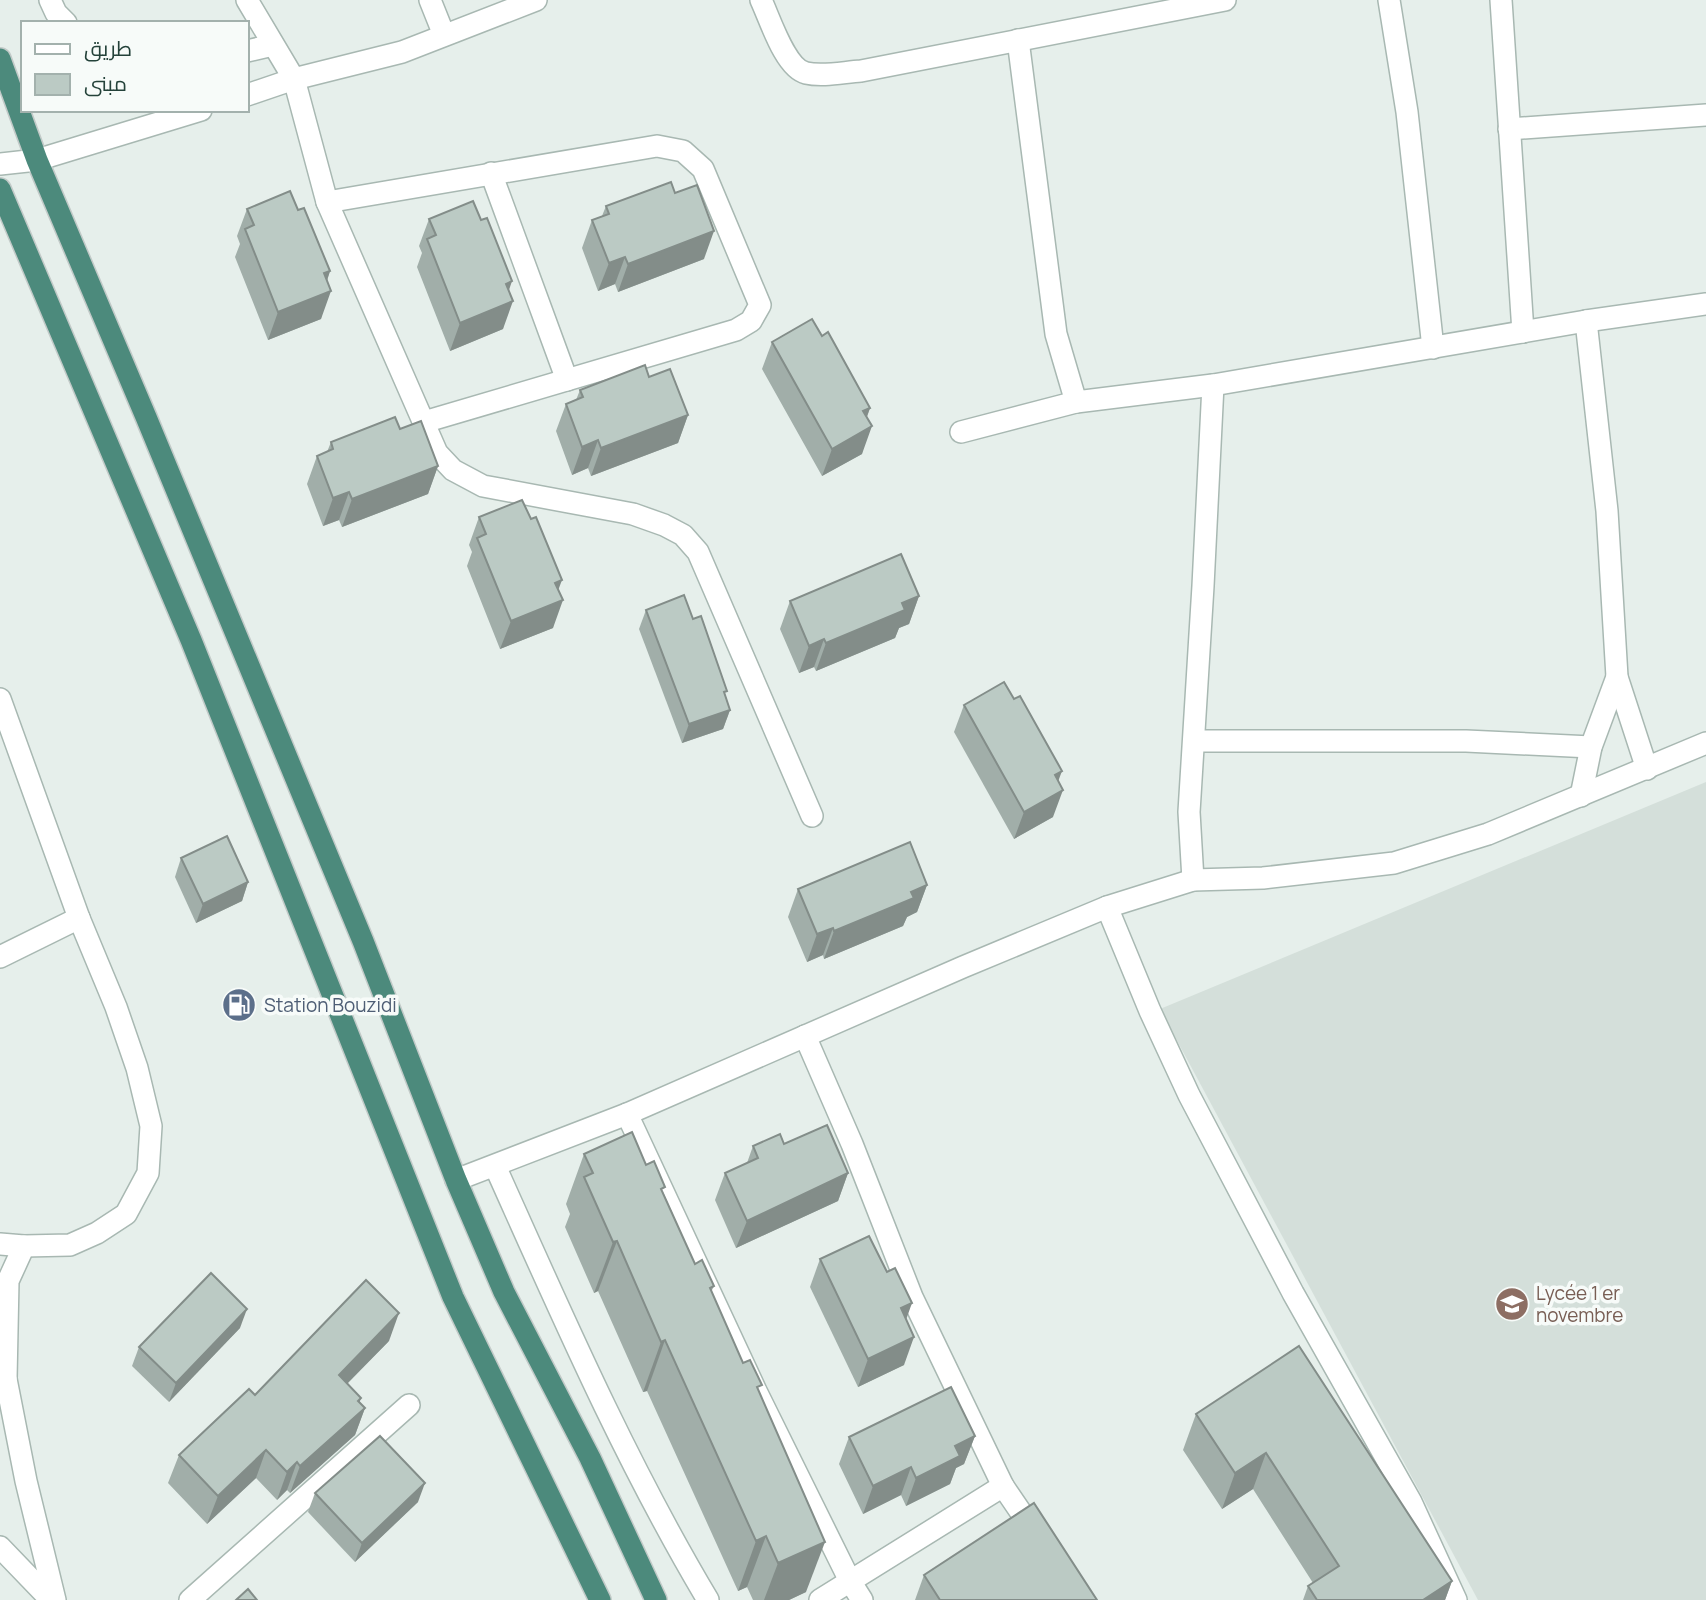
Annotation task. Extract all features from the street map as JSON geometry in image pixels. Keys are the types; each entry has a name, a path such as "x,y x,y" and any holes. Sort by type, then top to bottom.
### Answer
{"highway":[{"path":"0,60 37,160 363,941 456,1180 503,1292 590,1458 656,1600"},
{"path":"0,189 191,640 453,1297 600,1600"}],"street":[{"path":"50,0 56,13 64,21"},
{"path":"247,0 294,79 327,202 437,453 453,470 483,486 633,514 683,535 698,552 811,816"},
{"path":"430,0 444,35"},
{"path":"248,95 294,79 402,52 536,0"},
{"path":"761,0 787,57 804,73 861,71 1225,0"},
{"path":"1389,0 1408,112 1433,348"},
{"path":"1501,0 1523,332"},
{"path":"1018,40 1056,334 1076,402"},
{"path":"248,51 273,46"},
{"path":"0,164 37,160 194,112"},
{"path":"1509,129 1706,115"},
{"path":"327,202 657,146 683,151 703,169 760,305 751,321 736,330 424,422"},
{"path":"491,173 567,380"},
{"path":"961,432 1076,402 1213,385 1586,321 1706,304"},
{"path":"1586,321 1607,511 1617,677 1647,769"},
{"path":"1193,880 1189,812 1213,385"},
{"path":"1581,796 1591,747 1617,677"},
{"path":"0,699 79,918 138,1068 151,1126 148,1173 125,1214 97,1233 70,1244 0,1244"},
{"path":"1194,741 1465,741 1591,747"},
{"path":"456,1180 628,1114 1107,907 1193,880 1263,878 1394,863 1488,834 1706,743"},
{"path":"1107,907 1150,1011 1189,1094 1293,1293 1411,1502 1456,1600"},
{"path":"0,957 79,918"},
{"path":"805,1036 852,1144 912,1297 1003,1486 1049,1554"},
{"path":"628,1114 757,1391 850,1581 862,1600"},
{"path":"495,1166 585,1366 668,1533 708,1600"},
{"path":"24,1246 4,1284 6,1379 53,1600"},
{"path":"0,1409 6,1379"},
{"path":"190,1600 409,1405"},
{"path":"820,1600 1003,1486"},
{"path":"0,1547 53,1600"}],"shaded area":[{"name":"Lycée 1 er novembre","path":"1706,782 1706,1600 1478,1600 1160,1009"}],"building":[{"path":"671,182 675,193 697,185 714,231 628,264 625,257 609,263 592,220 609,214 606,206"},
{"path":"290,191 298,210 304,208 330,271 324,273 331,291 278,312 245,229 254,225 247,209"},
{"path":"473,201 481,220 487,218 512,281 506,284 513,301 460,323 427,239 436,235 429,219"},
{"path":"812,319 822,336 828,332 870,408 863,411 872,426 832,449 772,342"},
{"path":"645,365 649,377 670,369 688,415 601,448 598,440 582,447 566,404 583,397 580,390"},
{"path":"395,417 400,429 421,421 438,466 352,499 349,492 333,498 317,456 333,449 331,442"},
{"path":"522,500 531,519 536,517 562,580 555,583 563,600 511,621 477,538 486,534 479,517"},
{"path":"901,554 919,596 902,603 905,610 826,643 824,639 809,646 790,601"},
{"path":"684,595 693,619 701,616 727,691 724,692 730,710 689,724 646,610"},
{"path":"1004,682 1014,699 1020,696 1062,771 1055,775 1063,790 1024,812 964,705"},
{"path":"227,836 248,882 203,904 181,858"},
{"path":"910,842 927,885 911,892 914,898 834,931 833,928 817,934 798,889"},
{"path":"827,1125 848,1173 747,1221 725,1173 758,1158 753,1146 780,1134 784,1144"},
{"path":"632,1132 646,1165 654,1161 665,1187 661,1189 695,1264 702,1260 714,1286 710,1288 743,1363 750,1360 762,1385 757,1387 825,1542 778,1563 766,1536 756,1541 665,1340 661,1342 617,1241 613,1242 584,1177 593,1173 584,1154"},
{"path":"869,1236 887,1272 895,1268 912,1303 901,1308 914,1337 868,1359 820,1259"},
{"path":"211,1273 247,1309 176,1383 139,1347"},
{"path":"366,1280 399,1313 339,1375 361,1398 358,1401 365,1408 300,1466 297,1462 287,1472 266,1450 218,1496 179,1455 249,1389 255,1395"},
{"path":"1299,1346 1452,1581 1423,1600 1317,1600 1308,1586 1339,1566 1266,1453 1235,1473 1196,1414"},
{"path":"951,1387 975,1436 955,1446 960,1456 916,1478 911,1467 873,1486 849,1437"},
{"path":"380,1436 425,1483 362,1543 315,1493"},
{"path":"1034,1503 1097,1600 940,1600 924,1575"},
{"path":"248,1589 257,1600 236,1600"}],"place":[{"name":"Station Bouzidi","path":"239,1005"},
{"name":"Lycée 1 er novembre","path":"1512,1304"}]}
